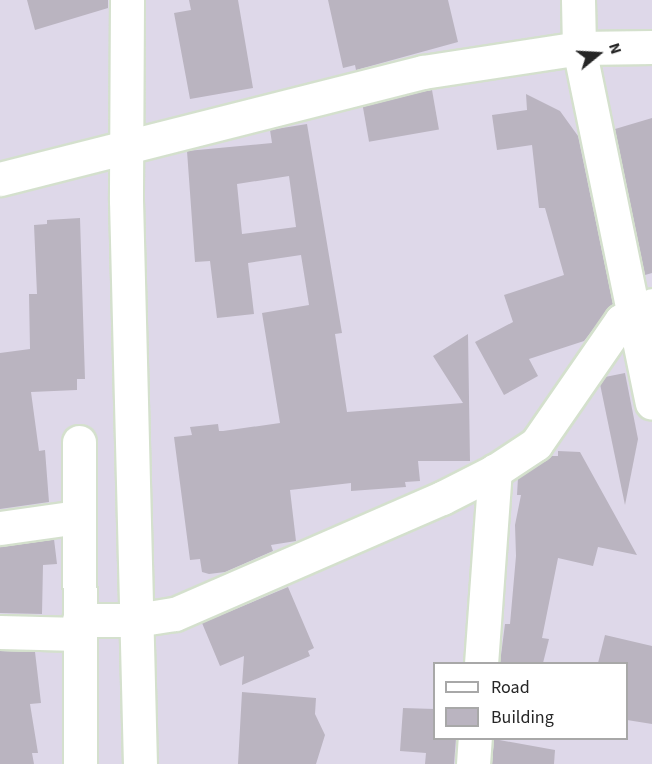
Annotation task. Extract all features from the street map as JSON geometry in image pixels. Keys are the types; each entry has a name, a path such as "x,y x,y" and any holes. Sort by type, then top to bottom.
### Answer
{"street":[{"path":"128,0 125,147 140,764"},
{"path":"578,0 579,48 644,310 652,403"},
{"path":"0,179 423,72 579,48 652,47"},
{"path":"0,632 79,627 175,614 442,498 495,471 536,444 621,321 644,310"},
{"path":"79,441 80,764"},
{"path":"481,662 495,471"},
{"path":"0,528 78,517"},
{"path":"474,764 475,740"}],"building":[{"path":"27,0 108,0 108,8 35,30"},
{"path":"189,0 238,0 253,88 190,99 174,13 191,10"},
{"path":"328,0 448,0 458,42 356,70 355,65 343,68"},
{"path":"432,90 439,129 369,142 362,102"},
{"path":"526,94 560,111 578,136 613,304 584,341 529,359 538,376 504,395 475,342 513,322 504,295 564,275 545,208 539,208 532,145 497,150 492,115 527,110"},
{"path":"652,118 652,273 645,275 615,129"},
{"path":"307,124 342,333 335,334 347,412 463,403 433,356 468,334 470,461 418,461 420,481 405,482 406,487 351,491 351,483 290,490 296,541 271,545 273,551 225,572 209,574 202,572 200,559 190,560 174,437 192,435 190,427 218,424 219,431 223,431 280,423 262,313 309,305 301,255 248,263 254,314 217,318 210,261 195,262 187,151 272,143 270,130","holes":["289,176 296,227 242,234 237,184"]},
{"path":"80,218 85,379 77,379 77,390 31,392 39,451 45,450 49,502 0,509 0,353 30,349 29,294 37,294 34,225 47,224 47,220"},
{"path":"625,373 638,439 625,505 600,384 605,377"},
{"path":"558,451 580,452 637,555 598,547 593,566 558,558 542,638 549,639 543,662 500,662 505,624 510,624 516,556 515,525 521,495 517,495 518,478 551,456 558,456"},
{"path":"54,539 57,564 43,565 42,614 0,613 0,546"},
{"path":"288,587 314,648 308,651 310,656 242,685 244,656 220,666 202,623"},
{"path":"605,635 652,646 652,724 628,720 628,662 598,662"},
{"path":"0,651 35,652 41,703 30,704 38,753 32,753 34,764 0,764"},
{"path":"242,692 316,698 315,714 325,735 316,764 238,764"},
{"path":"403,708 433,709 433,740 456,740 454,764 425,764 426,753 400,751"},
{"path":"494,740 555,750 554,764 492,764"}]}
